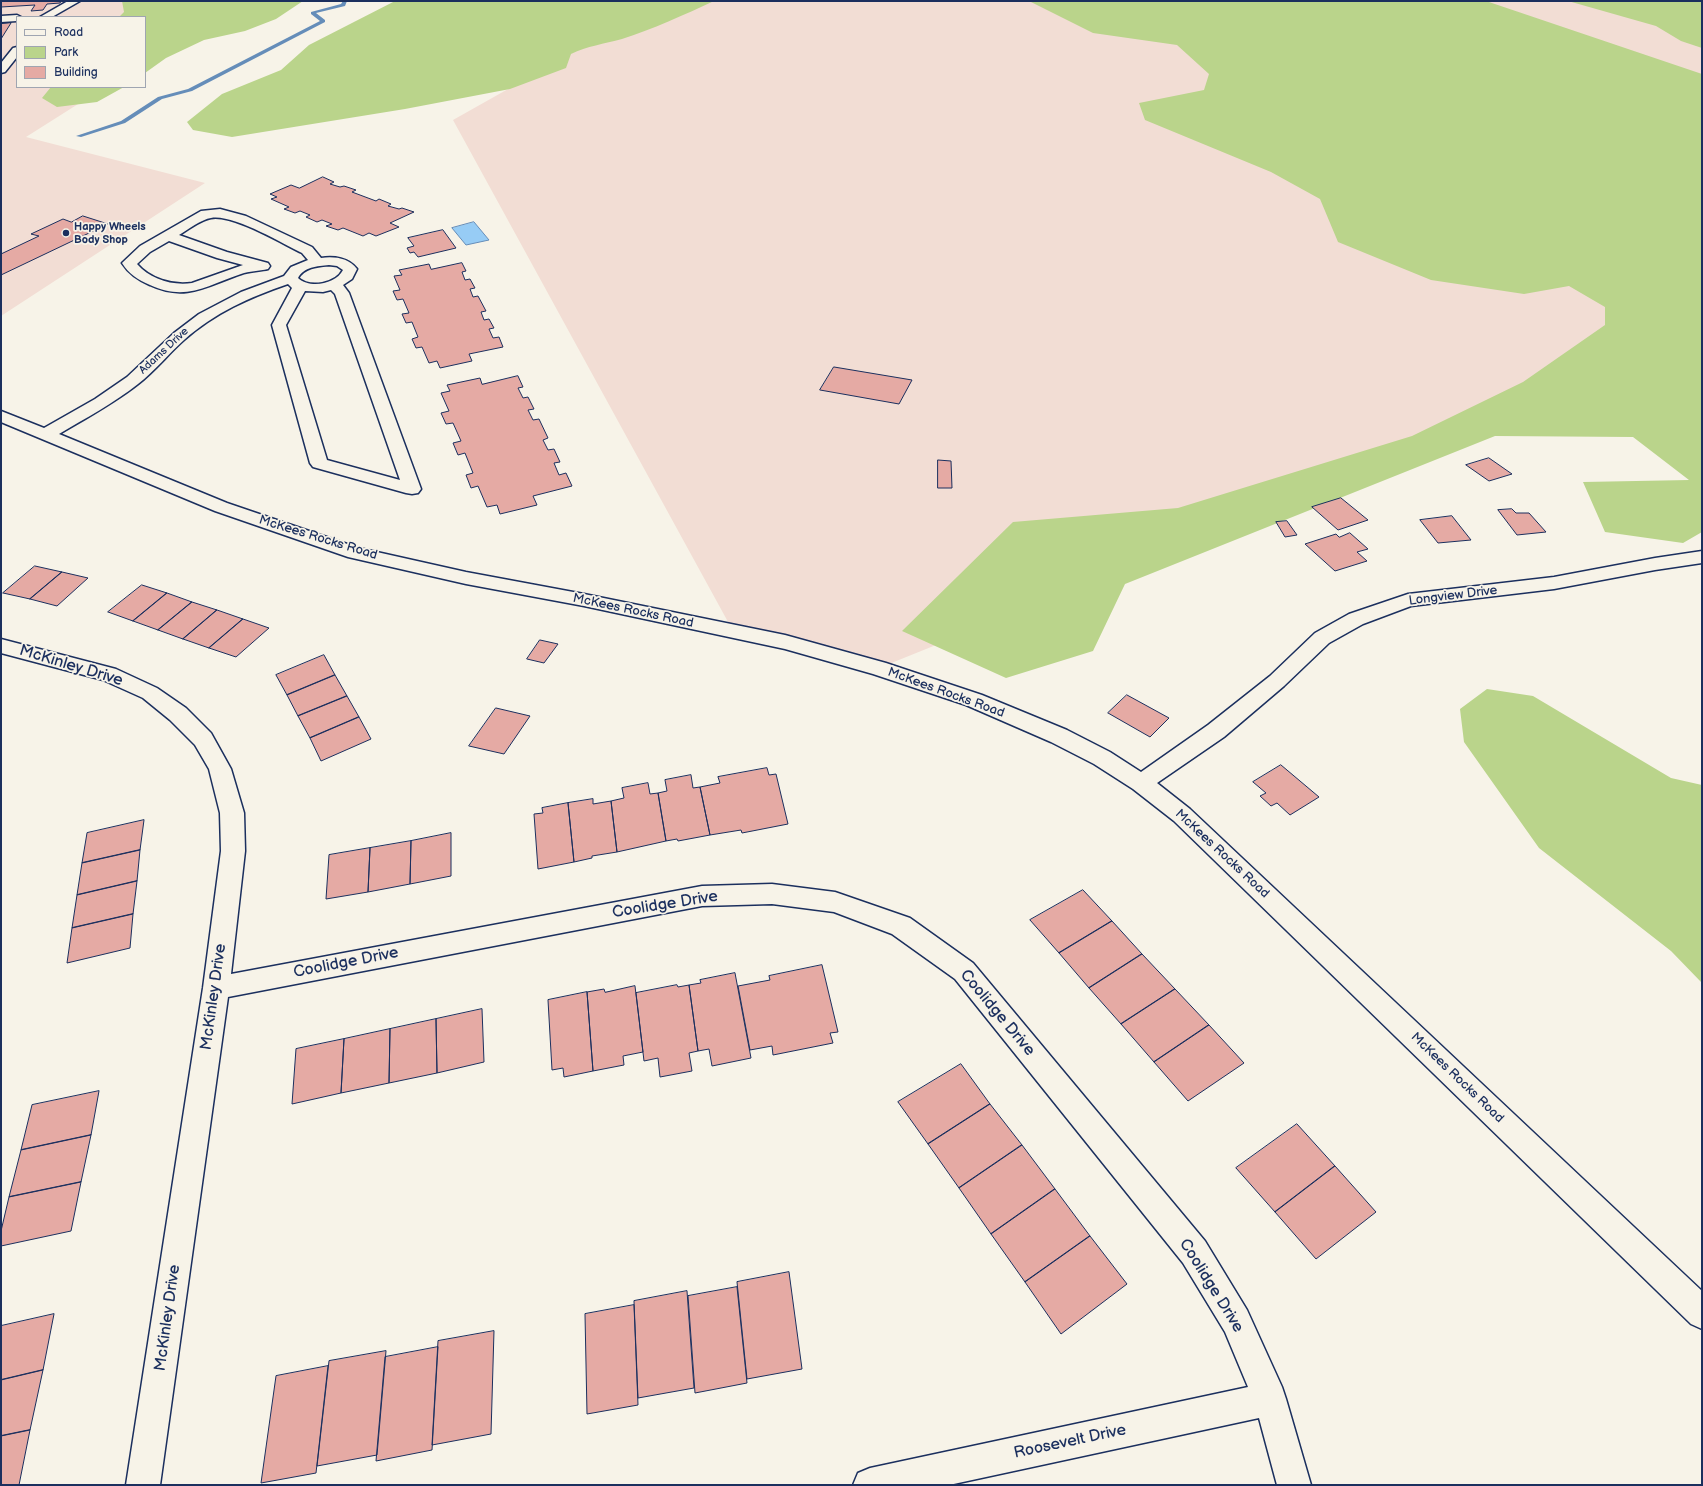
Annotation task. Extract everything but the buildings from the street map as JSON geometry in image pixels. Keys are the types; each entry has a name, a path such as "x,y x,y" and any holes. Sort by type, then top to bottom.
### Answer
{"street":[{"path":"34,16 46,16 75,1"},
{"path":"1,19 16,18"},
{"path":"1,70 16,51"},
{"path":"263,266 237,271 207,284 187,289 170,288 157,284 136,272 129,263 145,249 206,214 220,212 241,219 307,250 318,262"},
{"path":"168,236 222,255 263,266 294,280 280,325 320,464 412,489 342,293 334,284"},
{"name":"Adams Drive","path":"44,435 90,408 131,381 179,335 204,317 231,301 294,280 322,287 334,284 343,280 349,274 350,269 346,265 339,262 318,262 298,269 294,280"},
{"name":"McKees Rocks Road","path":"1,416 221,507 355,552 466,578 584,600 785,642 879,668 974,700 1059,736 1102,758 1141,783 1182,815 1702,1313"},
{"name":"Longview Drive","path":"1141,783 1216,731 1277,681 1322,638 1356,618 1408,600 1554,583 1655,564 1702,557"},
{"name":"McKinley Drive","path":"1,646 109,674 150,693 178,714 203,739 220,769 232,813 233,851 216,988 143,1485"},
{"name":"Coolidge Drive","path":"216,988 702,896 772,894 835,902 901,926 964,971 1194,1252 1236,1321 1270,1399 1294,1485"},
{"name":"Roosevelt Drive","path":"870,1485 1270,1399"}],"shaded area":[{"path":"1,1 238,1 146,17 16,16 16,88 103,88 26,137 205,183 1,316"},
{"path":"680,1 1702,1 1702,336 879,668 733,631 453,120 659,4"}],"green space":[{"path":"122,1 303,1 276,19 245,31 204,40 166,58 146,72 146,16 120,16 124,12"},
{"path":"395,1 714,1 645,31 577,51 571,54 566,68 510,89 405,109 232,137 193,130 187,122 222,94 281,70 309,45"},
{"path":"1029,1 1486,1 1702,74 1702,532 1683,543 1605,532 1583,482 1689,480 1633,437 1495,436 1125,584 1093,651 1006,678 902,631 1013,522 1178,508 1412,436 1523,382 1605,325 1605,307 1569,286 1524,294 1431,280 1338,242 1320,199 1271,172 1145,120 1139,103 1204,90 1209,74 1177,45 1093,33"},
{"path":"1568,1 1702,1 1702,48 1681,41 1656,26"},
{"path":"50,88 122,88 97,102 57,107 42,98"},
{"path":"1487,689 1533,696 1671,778 1702,785 1702,983 1671,951 1539,848 1464,742 1460,709"}],"water":[{"path":"474,222 489,240 466,245 452,228"}],"waterway":[{"path":"79,136 123,122 160,98 190,90 323,21 313,13 343,5 345,1"}],"place":[{"name":"Happy Wheels Body Shop","path":"66,233"}]}
